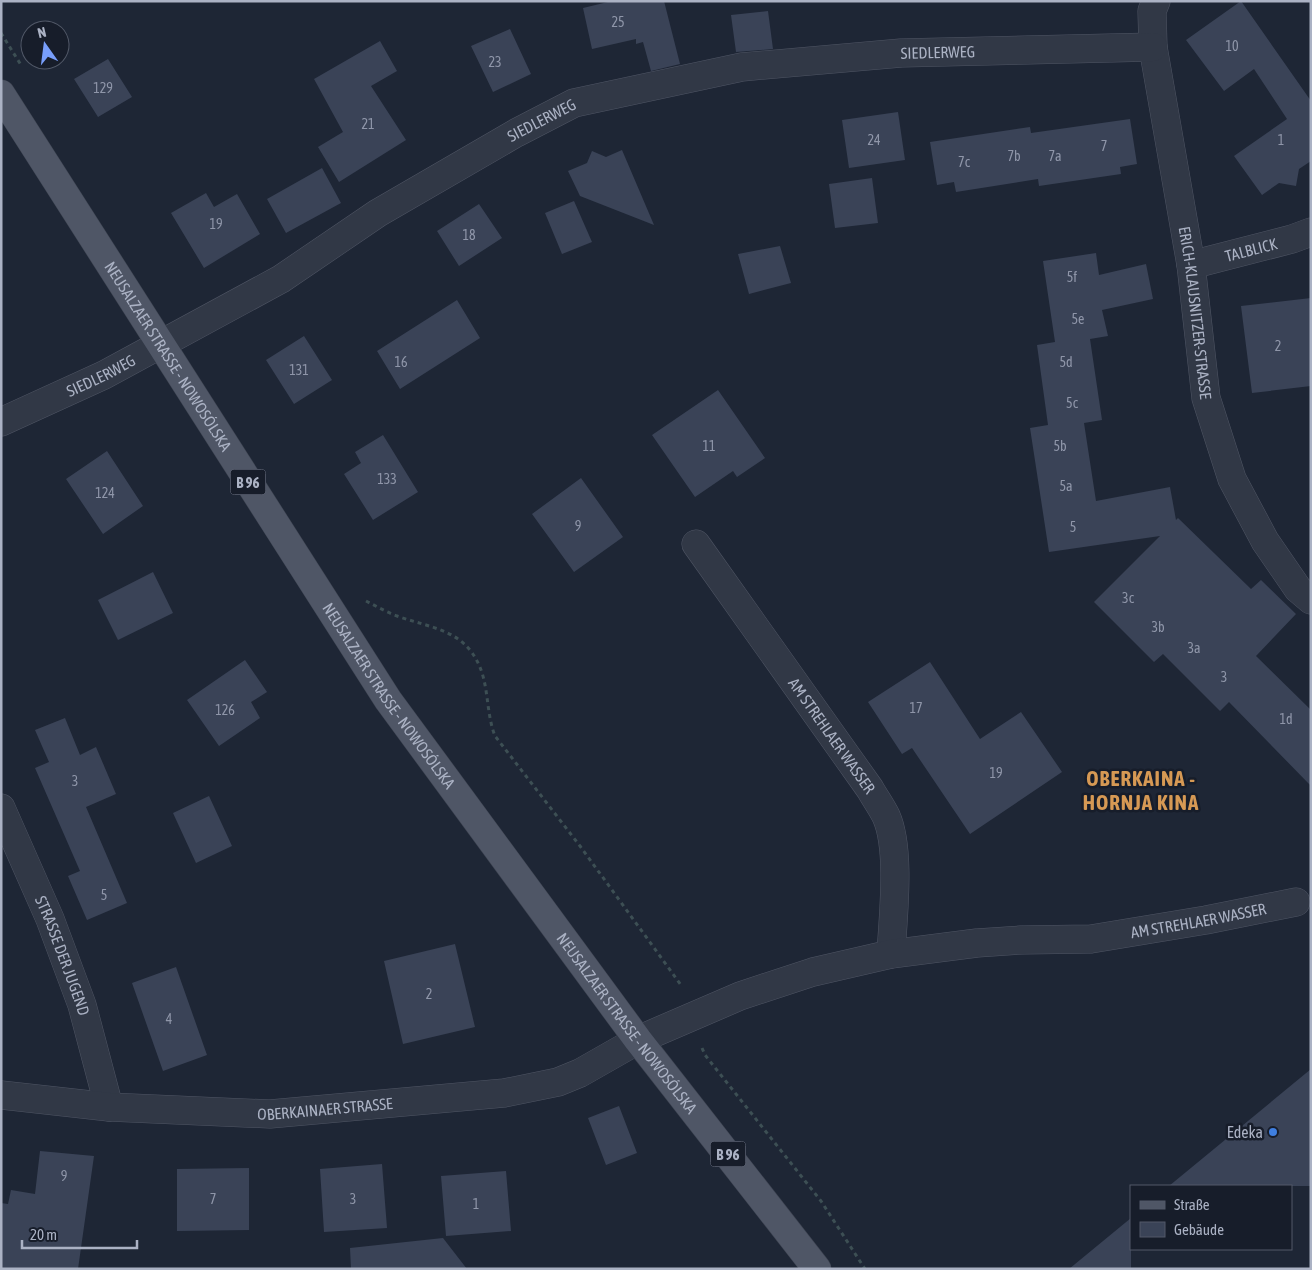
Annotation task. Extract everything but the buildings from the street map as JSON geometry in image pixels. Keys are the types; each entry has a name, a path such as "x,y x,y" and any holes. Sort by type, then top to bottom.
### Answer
{"main road":[{"name":"NEUSALZAER STRASSE - NOWOSÓLSKA","path":"1,94 388,700 638,1040 817,1269"}],"street":[{"name":"ERICH-KLAUSNITZER-STRASSE","path":"1156,1 1152,11 1153,47 1191,265 1206,398 1232,479 1265,540 1298,589 1311,600"},
{"name":"SIEDLERWEG","path":"1,422 104,375 281,279 378,213 516,133 574,103 742,67 900,53 1153,47"},
{"name":"TALBLICK","path":"1191,265 1292,239 1311,232"},
{"name":"AM STREHLAER WASSER","path":"696,544 870,789 886,816 894,843 894,908 891,954"},
{"name":"STRASSE DER JUGEND","path":"1,808 50,919 82,1005 109,1107"},
{"name":"AM STREHLAER WASSER","path":"638,1040 740,996 813,972 891,954 977,943 1091,939 1206,920 1306,907"},
{"name":"OBERKAINAER STRASSE","path":"1,1095 109,1107 270,1114 504,1093 558,1082 580,1073 638,1040"}],"path":[{"path":"1,34 20,63"},
{"path":"361,598 396,616 447,631 468,647 479,665 484,682 490,722 495,736 580,846 681,984 704,1055 821,1201 865,1269"}],"place":[{"name":"Edeka","path":"1273,1132"}],"district":[{"name":"OBERKAINA - HORNJA KINA","path":"1141,790"}]}
